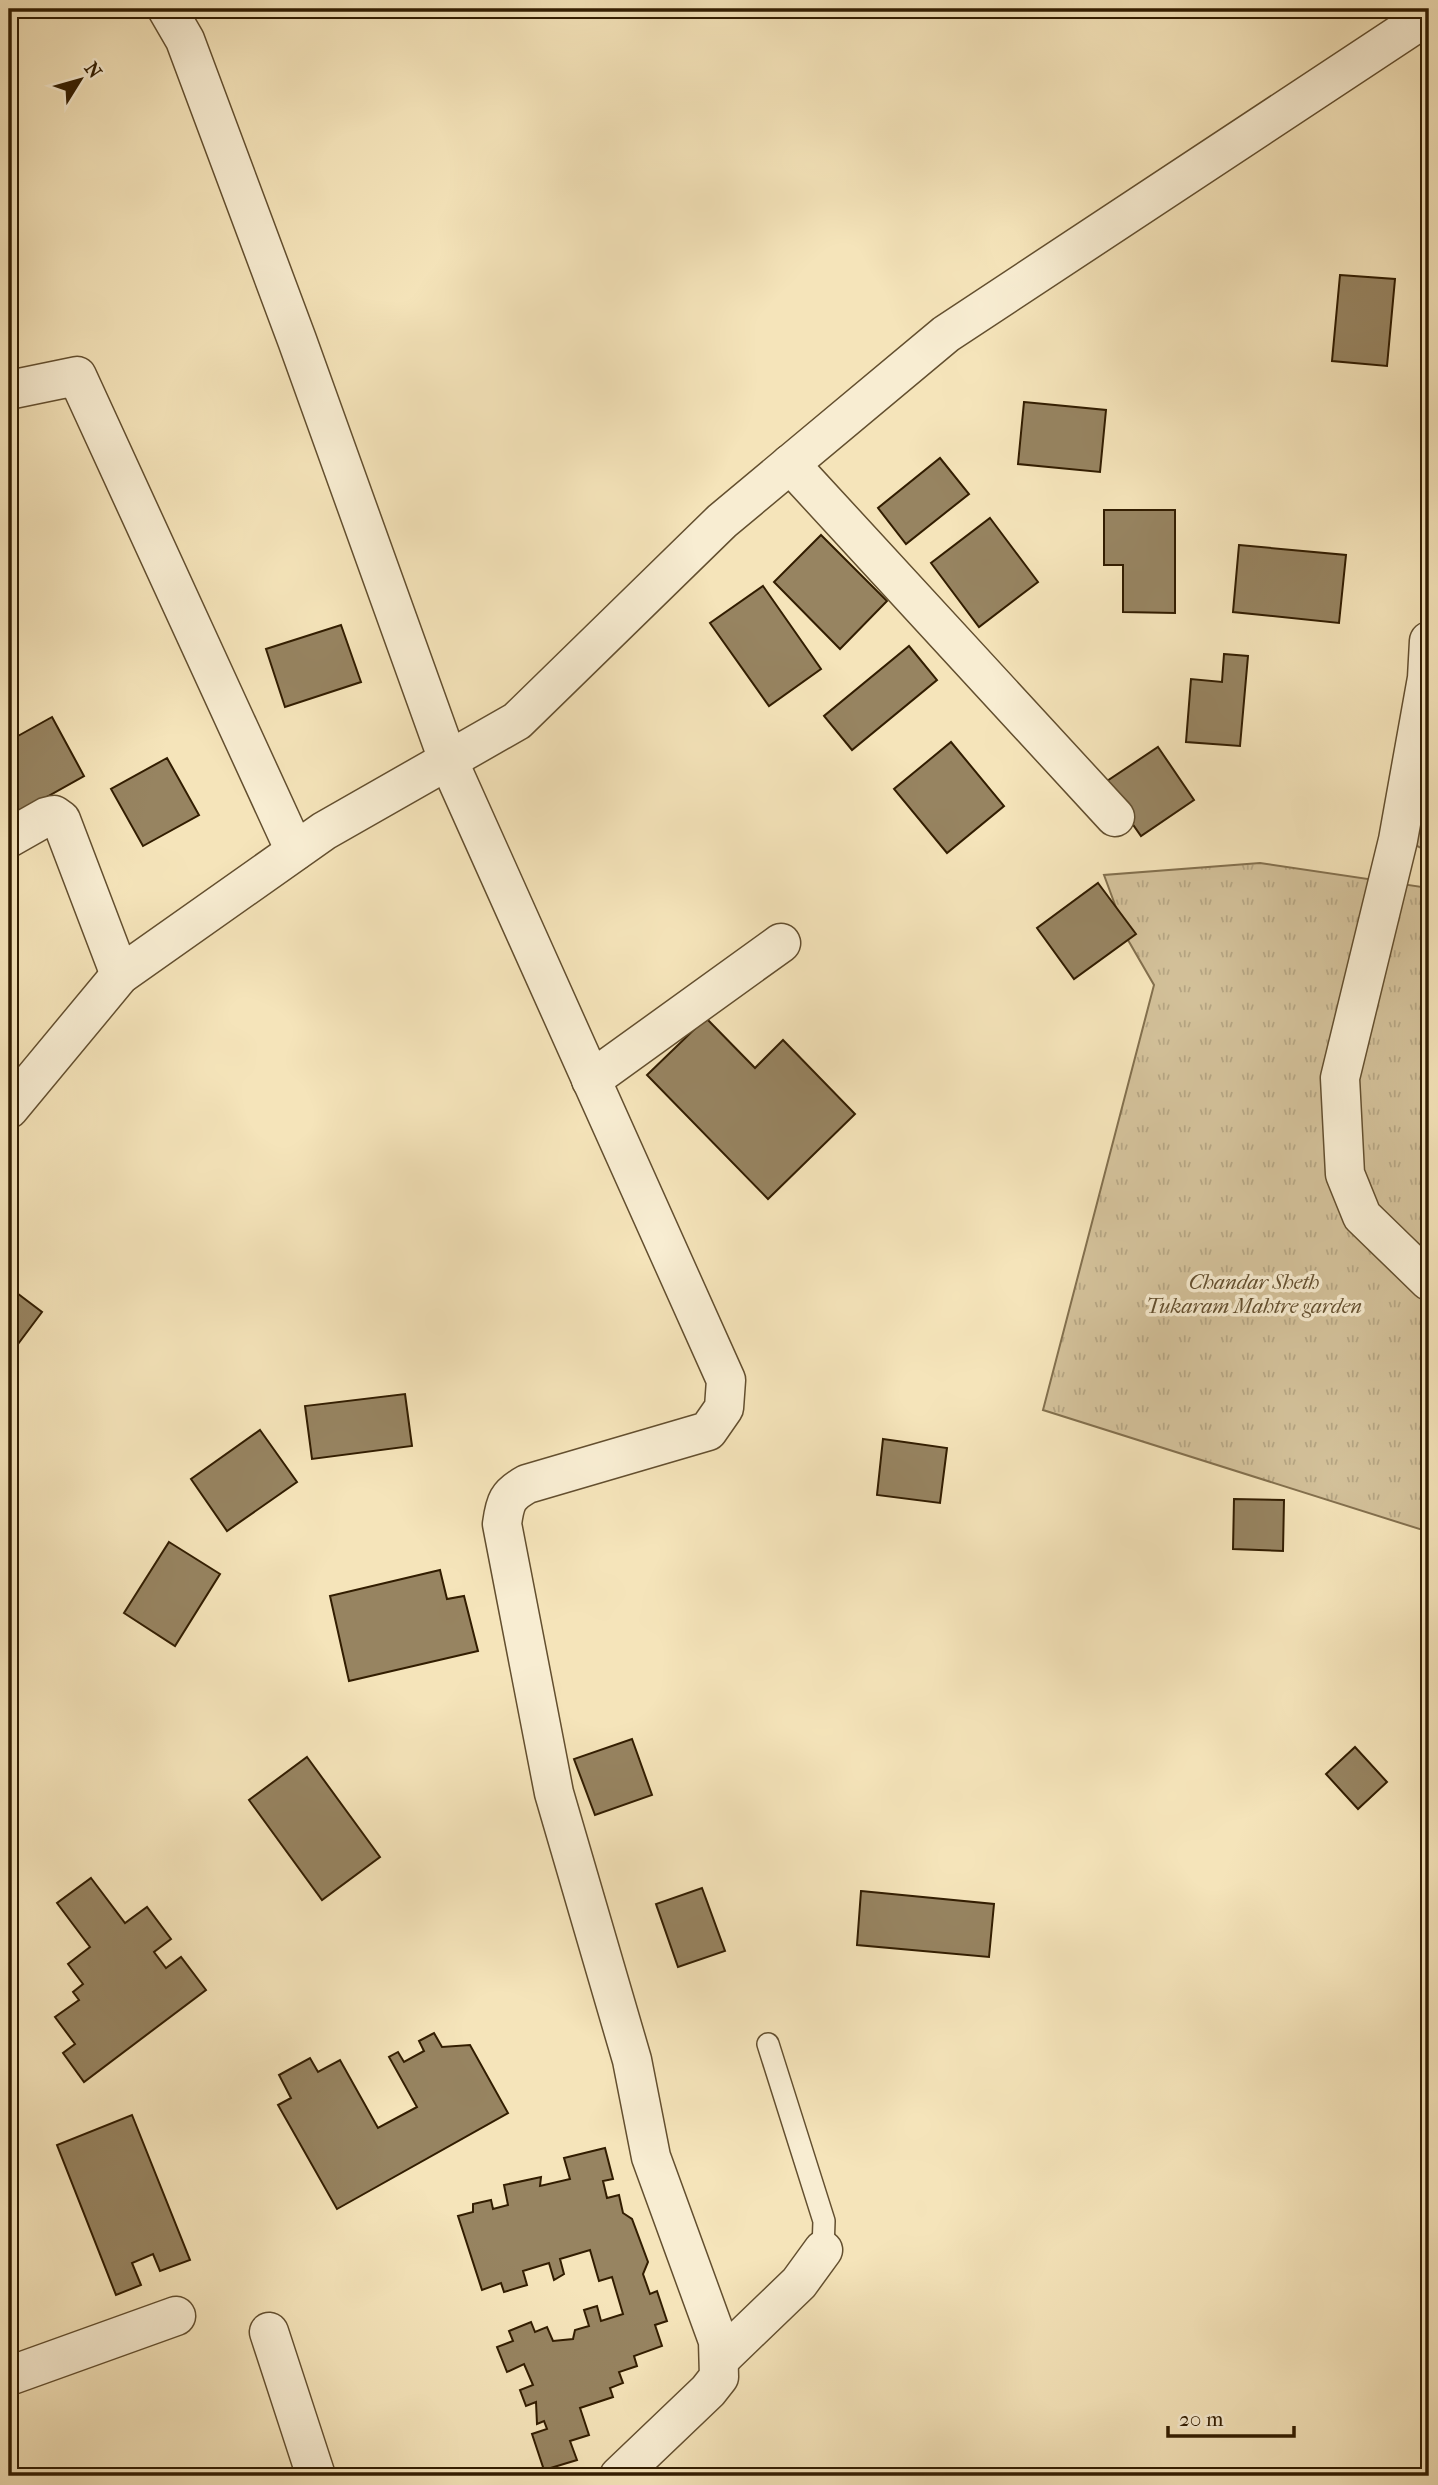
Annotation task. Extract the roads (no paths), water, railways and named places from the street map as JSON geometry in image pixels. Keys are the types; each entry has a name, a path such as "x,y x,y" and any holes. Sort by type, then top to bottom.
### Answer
{"street":[{"path":"167,9 185,40 297,340 448,760 726,1380 724,1408 708,1431 513,1491 505,1504 502,1524 555,1793 632,2060 651,2157 718,2342 719,2377 708,2391 619,2476"},
{"path":"9,1109 120,975 324,831 517,721 722,521 946,334 1429,15"},
{"path":"9,390 77,376 295,851"},
{"path":"790,464 1115,817"},
{"path":"1429,641 1427,678 1398,840 1340,1078 1345,1174 1362,1216 1429,1281"},
{"path":"9,838 46,817 54,815 61,820 120,975"},
{"path":"591,1080 781,943"},
{"path":"720,2359 799,2283 823,2250"},
{"path":"9,2376 176,2316"},
{"path":"269,2332 316,2476"}],"lane":[{"path":"768,2044 824,2221 823,2250"}],"park label":[{"name":"Chandar Sheth Tukaram Mahtre garden","path":"1254,1294"}]}
